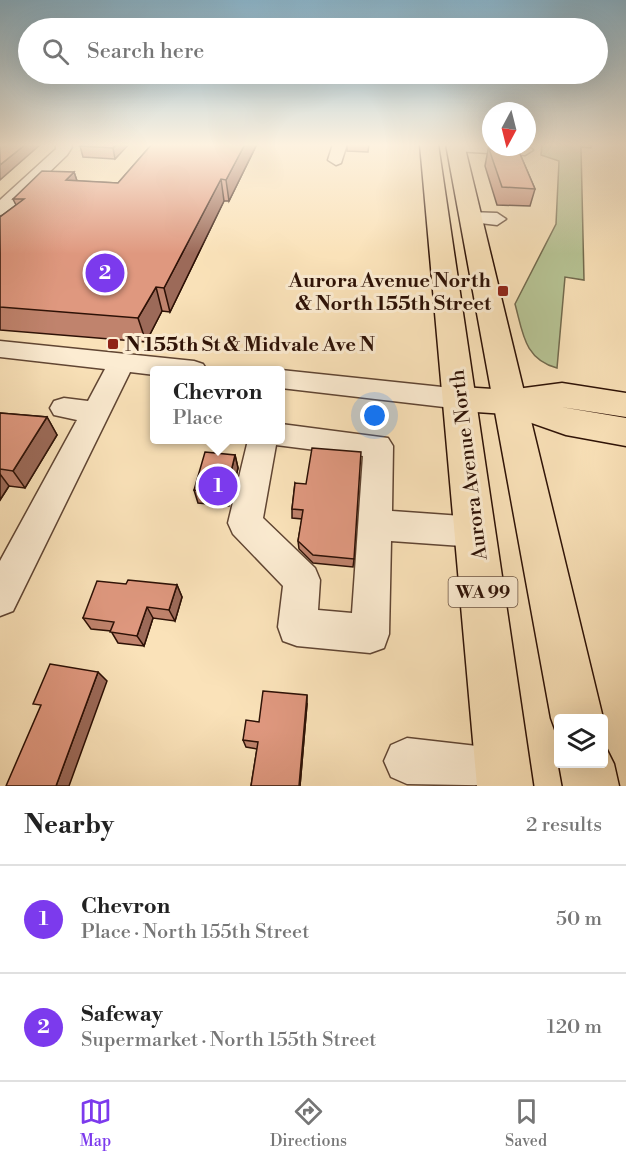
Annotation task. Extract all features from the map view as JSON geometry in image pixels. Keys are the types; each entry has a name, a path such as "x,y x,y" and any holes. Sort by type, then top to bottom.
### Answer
{"main road":[{"name":"Aurora Avenue North","path":"434,181 504,779"},
{"name":"WA 99","path":"462,181 576,714"},
{"path":"461,399 509,402 562,396 626,405"},
{"path":"509,402 566,422 626,432"},
{"path":"587,768 591,786"}],"street":[{"path":"0,210 31,181"},
{"path":"469,217 497,219"},
{"path":"0,349 152,366"},
{"path":"0,598 121,363"},
{"path":"285,379 461,399"},
{"path":"64,408 97,412"},
{"path":"261,444 245,523 302,580 297,627 370,634 378,446 285,435"},
{"path":"375,525 476,532"},
{"path":"407,760 504,779"}],"green space":[{"path":"558,181 582,181 584,280 565,277 557,368 546,364 531,351 523,335 515,304 556,224"}],"building":[{"path":"32,181 118,183 120,181 220,181 164,288 156,287 138,318 0,307 0,217 24,199 13,199"},
{"path":"500,181 531,181 535,189 502,187"},
{"path":"0,413 47,417 13,471 0,469"},
{"path":"312,448 361,452 354,559 313,555 298,541 303,510 292,509 295,483 306,484"},
{"path":"205,452 235,455 226,493 194,490"},
{"path":"128,580 177,585 169,610 147,607 137,636 110,632 114,622 83,618 97,581 126,584"},
{"path":"50,664 98,672 56,786 6,786 41,705 33,704"},
{"path":"263,691 307,695 299,786 251,786 258,742 243,740 246,720 259,722"}],"place":[{"name":"Safeway","path":"105,273"},
{"name":"Aurora Avenue North & North 155th Street","path":"503,291"},
{"name":"N 155th St & Midvale Ave N","path":"113,344"},
{"name":"Chevron","path":"218,486"}]}
